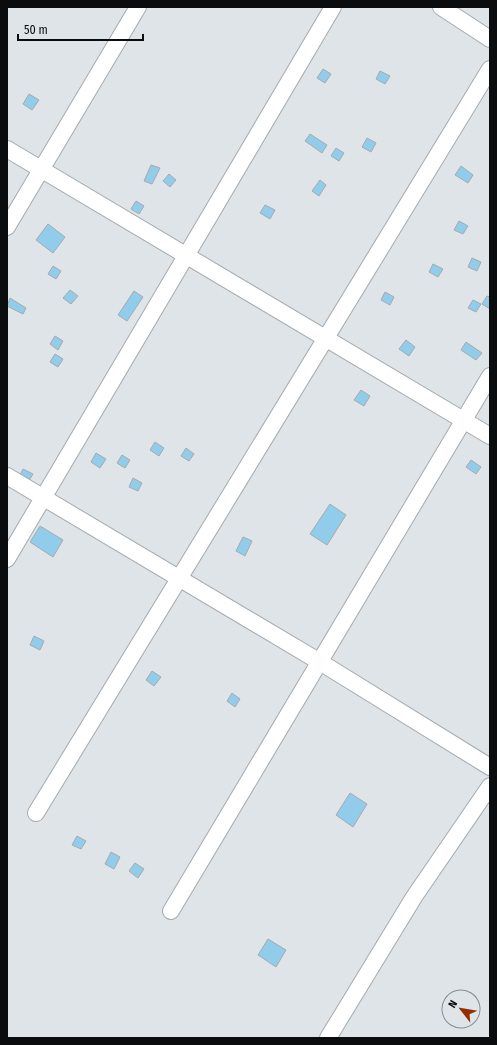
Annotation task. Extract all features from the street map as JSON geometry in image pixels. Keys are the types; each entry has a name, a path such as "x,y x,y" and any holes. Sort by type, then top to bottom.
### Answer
{"street":[{"path":"7,227 138,7"},
{"path":"7,559 333,7"},
{"path":"441,7 490,38"},
{"path":"36,813 490,69"},
{"path":"7,149 490,436"},
{"path":"171,911 490,376"},
{"path":"7,476 320,662 490,767"},
{"path":"328,1038 414,897 490,786"}],"building":[{"path":"323,69 331,74 325,83 317,78"},
{"path":"380,71 390,76 385,84 376,79"},
{"path":"29,94 39,100 32,110 23,104"},
{"path":"310,134 327,145 322,153 305,141"},
{"path":"367,138 376,143 371,152 362,147"},
{"path":"336,148 344,153 339,161 331,156"},
{"path":"151,165 160,168 152,184 144,181"},
{"path":"461,166 473,175 468,183 455,175"},
{"path":"169,174 176,180 170,187 163,181"},
{"path":"320,180 326,185 319,196 312,191"},
{"path":"136,201 144,206 139,214 131,209"},
{"path":"265,205 275,210 270,219 260,213"},
{"path":"459,221 468,226 463,234 454,230"},
{"path":"48,224 65,237 53,253 36,240"},
{"path":"472,258 481,262 477,271 468,267"},
{"path":"433,264 443,269 438,277 429,272"},
{"path":"53,266 61,271 56,279 48,274"},
{"path":"70,290 78,296 71,304 63,298"},
{"path":"134,291 143,297 127,321 118,315"},
{"path":"385,292 394,297 390,305 381,300"},
{"path":"487,296 490,297 490,309 482,304"},
{"path":"10,298 26,308 23,314 7,306"},
{"path":"473,300 481,304 476,312 468,308"},
{"path":"55,336 63,341 58,350 50,344"},
{"path":"406,340 415,347 409,356 399,349"},
{"path":"466,342 482,353 476,360 461,350"},
{"path":"55,354 63,359 58,367 50,362"},
{"path":"361,390 370,396 364,406 354,400"},
{"path":"155,442 164,448 159,456 150,450"},
{"path":"186,448 194,454 189,461 181,456"},
{"path":"96,453 106,459 100,468 91,462"},
{"path":"122,455 130,460 125,468 117,463"},
{"path":"471,460 481,467 476,474 466,467"},
{"path":"23,469 33,474 27,484 18,479"},
{"path":"133,478 142,483 138,491 129,487"},
{"path":"330,504 346,515 327,545 310,534"},
{"path":"40,526 63,540 53,557 30,542"},
{"path":"243,537 252,541 245,556 236,551"},
{"path":"34,636 44,641 40,650 30,645"},
{"path":"152,671 161,677 154,686 146,680"},
{"path":"232,693 240,699 235,707 227,701"},
{"path":"350,793 367,804 353,827 336,815"},
{"path":"77,836 86,841 81,849 72,845"},
{"path":"111,852 120,857 114,869 105,864"},
{"path":"135,863 144,869 138,878 129,871"},
{"path":"268,939 286,950 276,967 258,955"}]}
